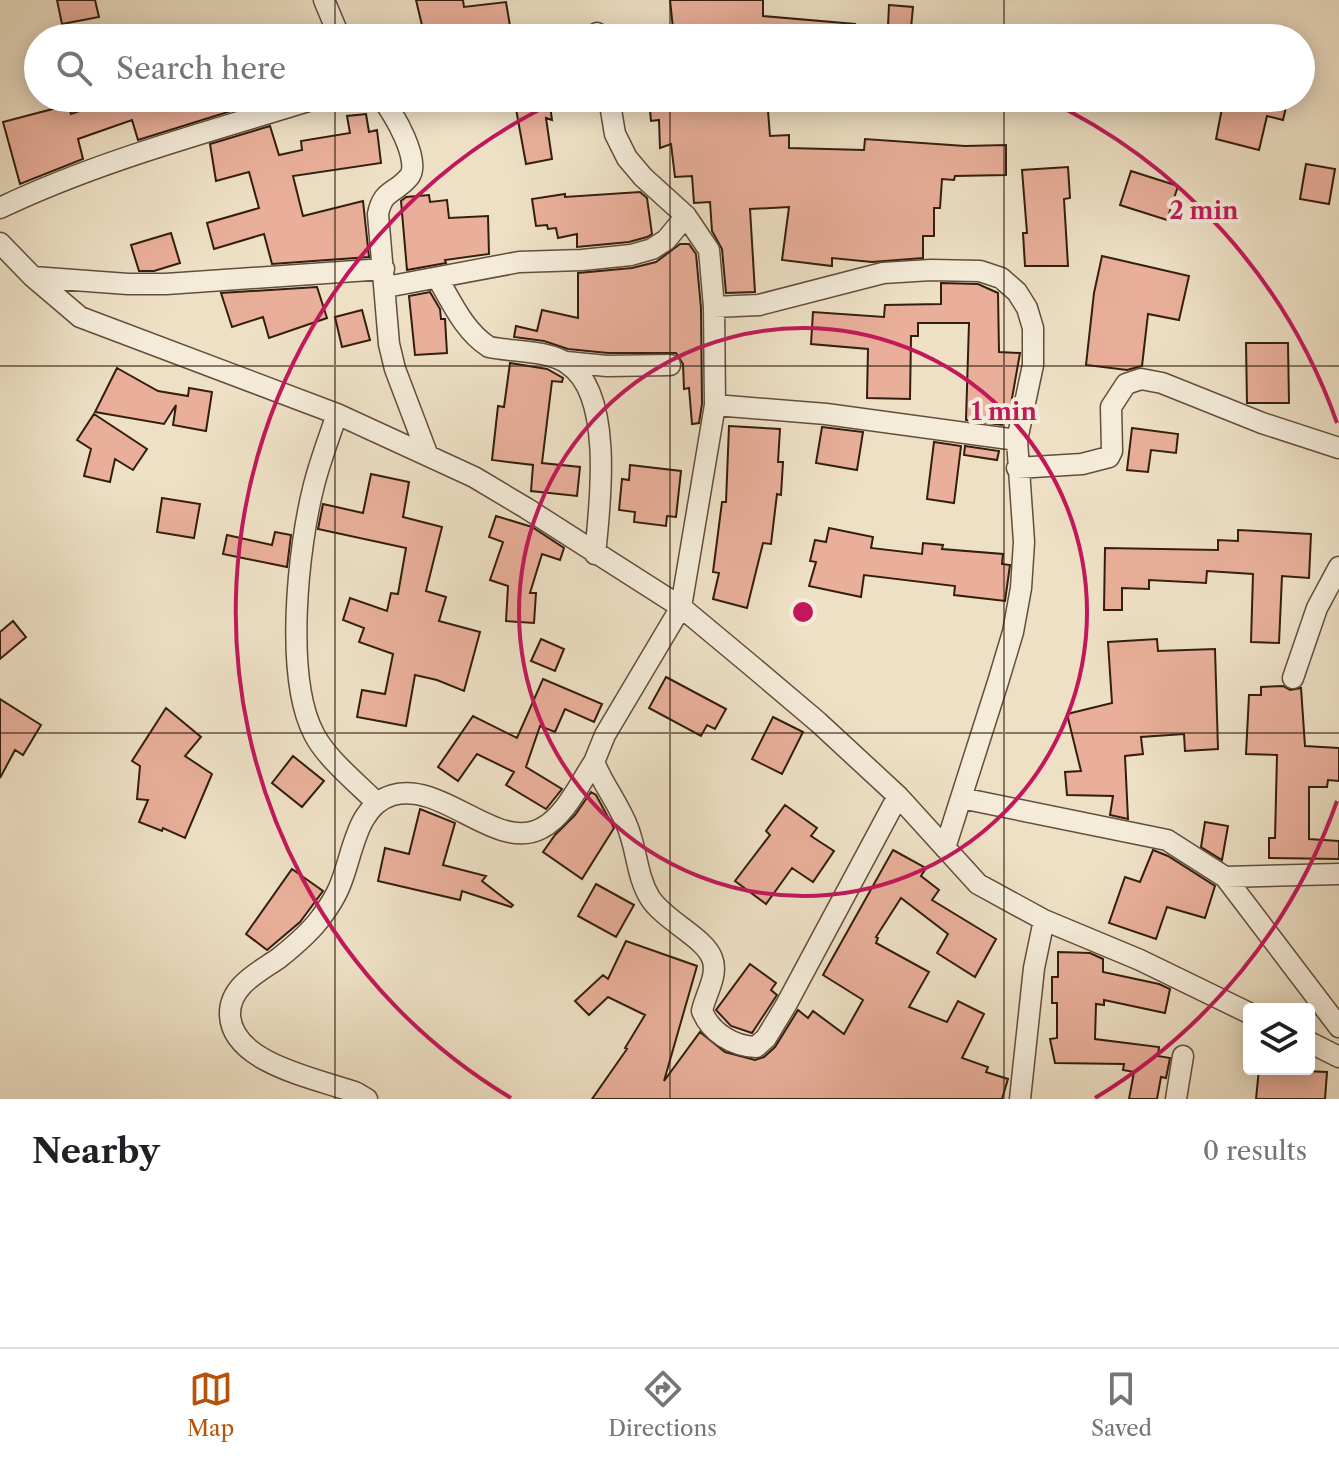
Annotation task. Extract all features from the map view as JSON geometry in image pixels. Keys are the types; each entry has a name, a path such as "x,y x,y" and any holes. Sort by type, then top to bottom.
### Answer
{"street":[{"path":"324,0 334,24"},
{"path":"0,208 70,178 272,112"},
{"path":"390,112 414,166 412,174 380,202 378,214 389,344 395,369 428,456"},
{"path":"367,1099 258,1058 239,1041 230,1015 236,993 301,939 321,917 338,890 363,821 376,802 395,794 412,794 439,800 494,827 523,833 541,829 559,813 594,762 605,735 681,607 715,405 714,307 709,250 686,216 627,158 615,134 611,112"},
{"path":"33,277 128,284 438,279 519,262 631,255 652,249 666,240 686,216"},
{"path":"0,243 33,277 80,317 337,414 487,485 681,607 818,722 898,796 978,884 1044,920 1140,960 1243,1010"},
{"path":"714,307 759,305 883,273 931,270 980,271 1001,278 1017,292 1027,308 1033,328 1033,365 1017,440 1024,542 1021,588 1013,632 945,848"},
{"path":"438,279 468,328 489,347 566,362 607,366 670,365"},
{"path":"566,362 579,373 594,408 602,486 595,554"},
{"path":"1017,468 1082,464 1109,457 1112,451 1111,407 1126,384 1141,379 1162,383 1262,423 1339,448"},
{"path":"715,405 826,414 1017,440"},
{"path":"337,414 314,486 304,538 297,653 300,698 314,736 376,802"},
{"path":"1293,678 1317,608 1339,567"},
{"path":"1317,608 1339,610"},
{"path":"594,762 619,806 649,897 663,914 708,951 713,960 715,970 702,1011 706,1021 714,1030 743,1046 756,1047 766,1038 898,796"},
{"path":"961,798 1167,840 1225,877 1339,1027"},
{"path":"1225,877 1339,874"},
{"path":"1020,1099 1034,968 1044,920"},
{"path":"1315,1045 1339,1057"},
{"path":"1176,1099 1183,1056"}],"building":[{"path":"57,0 95,0 99,17 62,24"},
{"path":"416,0 463,0 464,7 506,2 510,24 422,24"},
{"path":"670,0 763,0 763,16 855,24 673,24"},
{"path":"889,5 913,7 911,24 888,24"},
{"path":"41,112 228,112 138,140 132,120 78,139 83,159 20,184 3,122"},
{"path":"517,112 551,112 552,120 546,118 552,159 526,164"},
{"path":"650,112 768,112 770,136 789,135 789,148 864,150 865,139 965,146 1006,145 1006,175 942,179 940,208 934,208 934,236 923,236 923,258 872,262 832,258 832,266 782,260 789,207 750,209 755,292 726,293 722,249 712,231 710,202 694,203 692,176 675,177 671,144 660,148 659,120 651,121"},
{"path":"1221,112 1285,112 1283,120 1267,116 1259,150 1216,139"},
{"path":"366,114 369,132 377,130 381,163 293,176 303,216 363,201 369,257 272,264 264,234 214,249 207,223 259,208 249,172 216,181 210,144 270,126 279,155 302,150 301,141 350,133 347,116"},
{"path":"1306,164 1335,169 1329,204 1300,199"},
{"path":"1068,167 1070,198 1064,199 1068,266 1025,266 1023,233 1027,233 1022,170"},
{"path":"1131,171 1178,186 1167,220 1120,205"},
{"path":"640,192 647,198 652,234 647,237 629,242 577,247 577,234 558,238 556,228 536,226 532,199 565,194 565,197"},
{"path":"429,195 430,202 447,200 449,218 488,216 489,254 445,260 446,263 407,270 401,201 406,197"},
{"path":"171,233 180,263 154,271 139,271 131,245"},
{"path":"680,244 689,244 696,254 701,308 702,404 699,423 692,424 689,388 684,389 683,364 676,353 608,353 568,349 544,341 514,337 516,326 537,331 542,310 578,318 578,273 632,268 656,262"},
{"path":"1102,256 1189,276 1179,320 1148,314 1142,366 1127,370 1086,365 1094,293"},
{"path":"941,283 978,284 998,293 999,352 1020,353 1008,421 1003,421 1002,425 966,420 969,323 918,323 918,336 911,336 910,399 867,398 868,349 811,344 813,312 884,317 885,305 941,304"},
{"path":"317,287 327,318 269,338 263,317 232,327 221,293"},
{"path":"430,292 440,309 441,319 445,319 447,353 415,355 409,296"},
{"path":"362,310 370,340 342,347 335,317"},
{"path":"1246,343 1288,343 1289,403 1247,403"},
{"path":"510,363 547,369 563,378 562,382 552,381 542,463 580,467 577,496 531,491 533,465 492,460 498,406 504,407"},
{"path":"117,368 158,391 188,396 189,388 212,392 206,431 173,425 176,405 164,424 95,412"},
{"path":"94,414 147,449 133,470 115,459 110,482 84,476 91,449 77,440"},
{"path":"729,426 780,429 778,462 783,462 781,495 777,494 771,544 763,543 747,608 713,599 719,573 713,572 722,502 726,502"},
{"path":"822,427 863,432 857,470 816,463"},
{"path":"1132,428 1178,434 1176,453 1151,450 1148,472 1127,470"},
{"path":"934,442 961,446 954,503 927,499"},
{"path":"965,446 999,451 997,460 964,455"},
{"path":"630,465 681,471 676,517 667,516 666,526 634,522 635,512 619,510 622,479 629,480"},
{"path":"371,474 409,482 403,517 442,527 426,591 446,597 439,621 480,632 464,691 415,675 406,726 357,717 362,690 385,694 393,654 359,642 364,628 343,620 350,598 387,611 391,593 398,594 406,548 318,529 323,504 363,513"},
{"path":"162,498 200,504 194,538 157,532"},
{"path":"496,516 532,527 564,548 560,560 542,554 530,593 536,593 534,623 506,621 508,586 490,580 503,542 489,537"},
{"path":"829,528 873,537 871,548 922,554 923,543 943,545 942,549 1003,554 1002,564 1010,565 1005,601 954,595 955,586 864,575 861,597 809,586 816,562 810,561 815,540 826,542"},
{"path":"1238,530 1311,534 1309,578 1282,576 1279,643 1251,642 1253,574 1207,571 1206,583 1149,580 1149,589 1122,588 1122,610 1104,610 1105,548 1218,550 1218,540 1238,541"},
{"path":"275,532 291,535 287,567 223,554 227,535 272,545"},
{"path":"13,621 26,637 0,659 0,632"},
{"path":"541,639 564,649 555,671 531,661"},
{"path":"1157,639 1158,651 1215,649 1218,749 1185,751 1184,734 1141,737 1143,754 1125,756 1128,819 1110,815 1113,796 1067,795 1065,772 1081,771 1067,714 1112,703 1108,642"},
{"path":"666,677 726,709 715,729 707,725 701,736 649,708"},
{"path":"543,679 602,704 594,722 565,709 555,732 540,726 526,767 562,789 546,809 506,785 514,772 477,754 458,781 438,767 473,716 517,738"},
{"path":"1283,686 1290,690 1301,688 1305,746 1339,748 1339,781 1328,780 1327,787 1309,787 1309,839 1339,841 1339,859 1269,858 1269,838 1275,838 1277,755 1246,754 1249,695 1261,695 1261,687"},
{"path":"0,699 41,725 23,755 15,750 0,778"},
{"path":"166,708 201,737 185,756 212,774 185,838 139,822 148,800 137,799 140,766 132,761"},
{"path":"773,717 803,732 782,774 752,759"},
{"path":"293,756 324,781 302,807 272,783"},
{"path":"591,792 596,795 614,828 582,879 543,852"},
{"path":"785,805 817,828 811,836 834,851 813,882 792,868 766,904 735,881 770,835 766,831"},
{"path":"420,809 455,823 443,865 486,876 482,881 513,905 511,907 462,891 460,900 378,881 385,848 409,854"},
{"path":"1205,822 1228,826 1222,860 1201,847"},
{"path":"893,850 926,868 921,876 939,890 932,900 996,939 975,977 937,953 948,934 901,898 876,937 876,943 929,972 909,1007 947,1022 958,1001 984,1014 962,1058 988,1067 986,1072 1008,1079 1002,1099 592,1099 627,1049 645,1015 608,997 589,1015 575,1001 603,975 608,979 626,941 697,966 664,1081 700,1032 725,1052 755,1060 775,1047 798,1010 808,1018 813,1011 844,1034 863,1000 823,975"},
{"path":"1153,850 1215,886 1205,918 1167,907 1156,939 1109,923 1125,877 1140,882"},
{"path":"292,869 323,891 300,922 267,950 246,934"},
{"path":"596,884 634,905 616,937 578,916"},
{"path":"1058,952 1090,953 1103,959 1103,972 1170,989 1165,1013 1104,1000 1104,1005 1096,1004 1095,1039 1159,1047 1158,1056 1170,1058 1166,1078 1161,1077 1157,1099 1129,1099 1134,1072 1123,1070 1124,1064 1055,1063 1050,1039 1057,1038 1057,1003 1052,1003 1052,977 1058,977"},
{"path":"750,964 776,983 771,990 777,995 752,1033 731,1026 716,1010"},
{"path":"1315,1071 1327,1072 1325,1099 1256,1099 1258,1075 1315,1075"}]}
